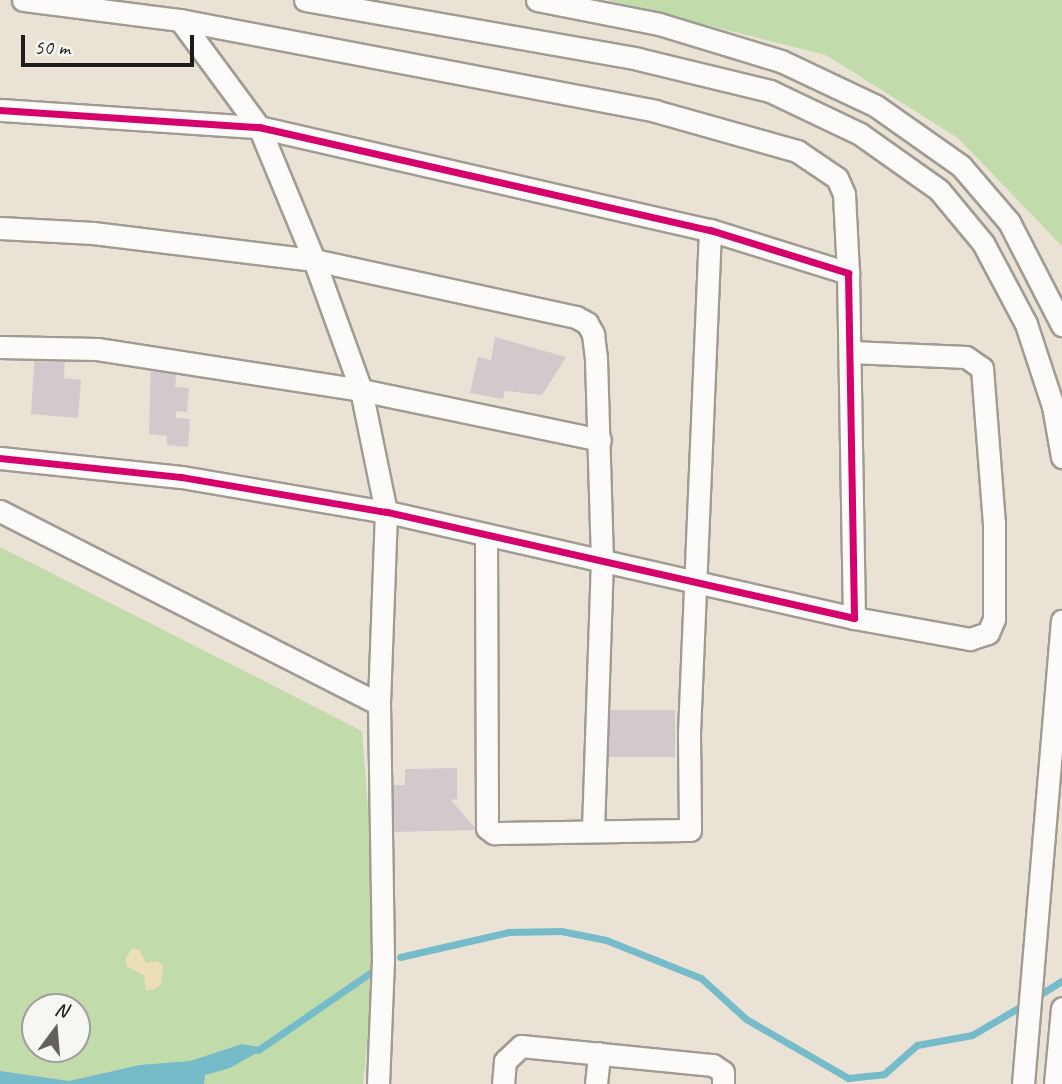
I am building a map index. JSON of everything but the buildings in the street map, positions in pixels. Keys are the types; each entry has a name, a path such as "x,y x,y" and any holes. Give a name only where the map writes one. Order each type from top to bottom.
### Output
{"street":[{"path":"23,0 180,20 655,111 797,151 837,178 844,194 852,352 854,618"},
{"path":"305,0 638,59 770,91 860,134 939,190 984,243 1026,324 1053,405 1062,457"},
{"path":"537,0 659,24 781,61 876,106 961,166 1009,222 1062,325"},
{"path":"180,20 259,127 314,260 361,390 386,512 379,704 383,960 378,1084"},
{"path":"0,110 259,127 710,230 848,273"},
{"path":"0,228 93,233 314,260 576,317 586,323 593,334 596,359 603,559 593,831"},
{"path":"486,538 487,828 494,833 690,830 689,733 710,230"},
{"path":"0,348 97,349 361,390 600,440"},
{"path":"0,457 181,477 386,512 486,538 603,559 854,618 970,639 988,633 994,619 994,523 982,368 966,357 852,352"},
{"path":"0,511 379,704"},
{"path":"1023,1084 1062,621"},
{"path":"1056,1075 1062,1008"},
{"path":"503,1084 505,1061 521,1046 713,1065 723,1072 723,1084"},
{"path":"596,1084 599,1053"}],"green space":[{"path":"607,0 1062,0 1062,246 958,138 826,55"},
{"path":"0,547 362,731 369,823 372,993 363,1084 0,1084"}],"sand":[{"path":"133,948 140,951 146,963 157,961 163,966 161,984 154,990 146,990 144,975 126,966 126,957"}],"water":[{"path":"242,1044 265,1048 230,1068 205,1075 204,1084 0,1084 0,1071 69,1081 140,1065 190,1061"}],"waterway":[{"path":"400,957 509,932 561,931 606,940 701,978 746,1019 848,1078 884,1074 917,1045 972,1035 1025,1004"},
{"path":"258,1050 373,971"},
{"path":"1036,997 1062,981"}],"cycle path":[{"path":"0,110 259,127 710,230 848,273 854,618 386,512 181,477 0,458"}]}
